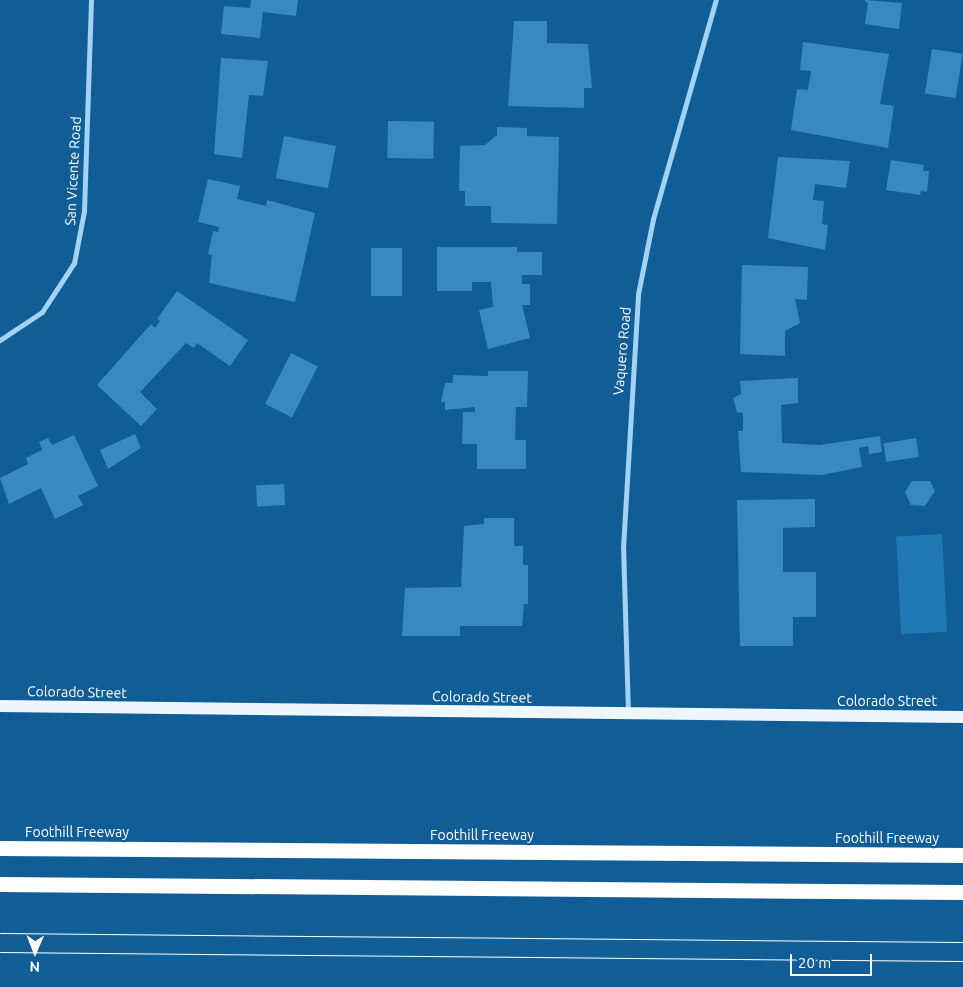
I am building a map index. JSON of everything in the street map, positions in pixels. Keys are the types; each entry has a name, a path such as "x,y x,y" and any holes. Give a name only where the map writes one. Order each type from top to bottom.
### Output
{"highway":[{"name":"Foothill Freeway","path":"0,848 963,854"},
{"path":"0,884 963,892"}],"main road":[{"name":"Colorado Street","path":"0,706 963,717"}],"street":[{"name":"San Vicente Road","path":"0,340 42,312 74,263 84,211 91,0"},
{"name":"Vaquero Road","path":"628,714 623,548 638,294 653,219 716,0"}],"shaded area":[{"path":"942,534 947,632 901,634 896,536"}],"building":[{"path":"251,0 298,0 296,16 263,12 260,38 221,34 224,6 250,8"},
{"path":"864,0 902,3 899,29 865,24 868,3"},
{"path":"514,21 547,21 547,43 588,44 592,88 584,88 584,108 508,106"},
{"path":"803,42 889,54 880,104 894,106 888,148 791,130 797,89 808,90 811,71 800,70"},
{"path":"932,49 963,54 956,98 925,93"},
{"path":"221,58 268,61 263,96 249,95 242,158 214,154"},
{"path":"388,121 434,122 433,159 387,158"},
{"path":"497,127 527,128 527,136 559,137 557,224 491,223 491,206 465,206 465,191 459,191 460,146 485,145 497,135"},
{"path":"284,136 336,146 328,188 276,178"},
{"path":"778,157 850,161 846,188 815,184 813,200 824,201 822,224 828,225 825,250 768,238"},
{"path":"891,160 924,165 923,171 929,171 927,192 921,191 920,195 886,190"},
{"path":"208,179 240,186 237,199 266,206 267,200 315,213 295,302 209,283 212,255 208,254 213,231 218,232 219,227 198,222"},
{"path":"437,247 517,247 517,252 542,252 542,275 522,275 522,284 530,284 530,305 522,305 530,338 488,349 479,310 493,307 491,282 472,282 472,291 437,291"},
{"path":"371,248 402,248 402,296 371,296"},
{"path":"742,265 808,267 807,300 795,299 800,323 785,331 785,356 740,354"},
{"path":"177,291 248,340 230,366 197,343 194,348 186,343 140,392 157,409 141,426 97,385 151,324 155,328 160,321 157,319"},
{"path":"291,353 318,367 292,417 265,404"},
{"path":"488,371 528,371 527,407 516,407 515,440 526,440 526,469 477,469 477,444 462,444 463,412 475,412 475,407 445,410 445,402 441,402 445,383 453,383 453,375 488,376"},
{"path":"798,378 798,403 781,405 782,443 820,445 880,436 882,452 869,454 868,446 859,448 862,467 822,475 741,472 738,431 743,431 743,413 737,412 733,398 741,394 740,381"},
{"path":"135,434 141,448 108,469 100,450"},
{"path":"74,435 98,486 78,496 83,505 55,519 41,488 9,504 0,478 28,464 26,458 42,450 39,442 48,438 52,445"},
{"path":"916,438 919,457 886,462 883,443"},
{"path":"912,481 930,481 935,491 925,506 911,505 905,492"},
{"path":"284,484 285,505 257,506 256,485"},
{"path":"815,499 815,527 783,528 783,572 816,572 816,617 793,617 793,646 740,646 737,500"},
{"path":"484,518 514,518 514,546 523,546 523,565 528,565 528,604 524,604 522,626 460,626 460,636 402,636 405,588 461,587 464,526 484,524"}],"tram line":[{"path":"0,933 963,942"},
{"path":"0,952 963,961"}]}
